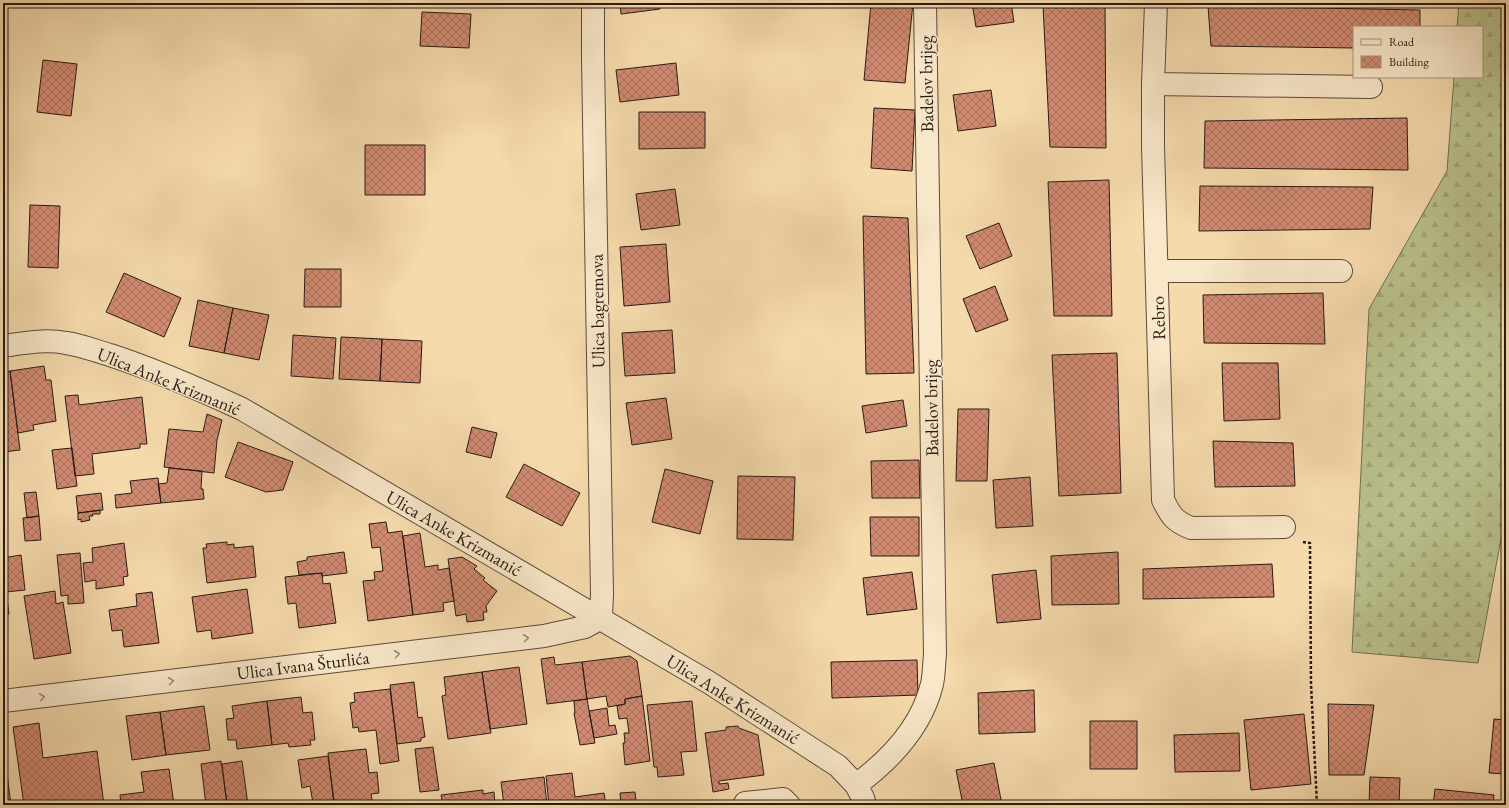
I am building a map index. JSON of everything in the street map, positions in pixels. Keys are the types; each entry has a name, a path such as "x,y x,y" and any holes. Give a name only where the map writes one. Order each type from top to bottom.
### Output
{"street":[{"name":"Ulica bagremova","path":"594,3 592,58 602,594 601,618"},
{"name":"Badelov brijeg","path":"856,785 890,756 906,737 917,720 925,705 932,684 935,654 925,3"},
{"name":"Rebro","path":"1156,3 1153,84 1153,146 1164,500 1170,515 1179,523 1191,528 1284,527"},
{"path":"1153,84 1371,87"},
{"path":"1157,271 1341,271"},
{"name":"Ulica Anke Krizmanić","path":"3,346 48,341 66,343 136,363 242,409 710,683 838,766 856,785 865,805"},
{"name":"Ulica Ivana Šturlića","path":"3,701 544,636 585,627 601,618"},
{"path":"745,805 745,803 783,799 789,805"}],"path":[{"path":"1284,527 1284,540 1310,543 1312,684 1317,805"}],"green space":[{"path":"1459,3 1506,3 1506,512 1478,663 1352,652 1369,309 1447,171 1454,78 1483,78 1483,26 1457,26"}],"building":[{"path":"620,3 659,3 660,9 621,14"},
{"path":"871,3 913,3 905,83 864,80"},
{"path":"972,3 1011,3 1014,22 976,27"},
{"path":"1043,5 1105,5 1106,148 1050,147"},
{"path":"1208,6 1420,10 1420,26 1353,26 1353,48 1211,46"},
{"path":"422,12 471,14 469,48 420,46"},
{"path":"43,60 77,64 71,116 37,112"},
{"path":"676,63 679,95 620,102 616,70"},
{"path":"991,90 996,126 958,131 953,95"},
{"path":"874,108 915,110 912,171 871,168"},
{"path":"639,112 705,112 705,148 639,149"},
{"path":"1407,118 1408,170 1204,168 1205,121"},
{"path":"365,145 425,145 425,195 365,195"},
{"path":"1109,180 1112,316 1054,316 1048,182"},
{"path":"1200,186 1373,187 1370,229 1199,231"},
{"path":"675,189 680,225 641,230 636,194"},
{"path":"30,205 60,206 58,268 28,267"},
{"path":"863,216 908,218 914,373 866,374"},
{"path":"999,223 1012,256 980,269 966,236"},
{"path":"666,244 670,302 624,306 620,247"},
{"path":"305,269 341,269 341,307 304,307"},
{"path":"124,273 181,298 164,337 106,312"},
{"path":"995,286 1008,320 976,332 963,299"},
{"path":"1323,293 1325,344 1204,343 1203,295"},
{"path":"198,300 233,308 224,353 189,346"},
{"path":"233,308 269,315 259,360 224,353"},
{"path":"672,330 675,373 625,376 622,333"},
{"path":"293,335 336,338 333,379 291,376"},
{"path":"341,337 382,339 380,381 339,379"},
{"path":"382,339 422,341 420,383 380,381"},
{"path":"1117,353 1121,493 1059,496 1052,355"},
{"path":"1222,363 1278,363 1280,419 1224,421"},
{"path":"44,366 46,380 51,380 56,421 33,425 34,430 18,433 10,371"},
{"path":"10,371 20,450 3,452 3,372"},
{"path":"78,395 79,405 142,397 147,444 140,444 140,448 92,454 94,474 75,476 65,396"},
{"path":"666,398 672,439 632,445 626,403"},
{"path":"903,400 907,426 866,433 862,406"},
{"path":"958,409 989,409 987,481 956,481"},
{"path":"207,414 222,420 217,440 214,473 164,467 169,429 203,432"},
{"path":"472,427 497,433 491,458 466,452"},
{"path":"1213,441 1293,443 1295,486 1215,487"},
{"path":"238,442 293,462 283,490 266,492 225,477"},
{"path":"72,448 77,486 57,489 52,450"},
{"path":"919,460 920,498 872,498 871,461"},
{"path":"524,464 580,493 562,526 506,497"},
{"path":"169,468 202,471 201,489 203,489 204,499 161,503 158,484 167,483"},
{"path":"665,469 713,481 700,534 652,522"},
{"path":"738,476 795,477 793,540 737,539"},
{"path":"1030,477 1033,526 996,528 993,480"},
{"path":"158,478 161,503 116,508 115,495 132,493 130,481"},
{"path":"36,492 39,516 27,518 24,493"},
{"path":"101,493 103,510 78,513 76,496"},
{"path":"100,510 100,514 92,514 93,516 89,516 90,520 81,522 81,519 78,520 78,513"},
{"path":"39,516 41,540 25,541 23,518"},
{"path":"870,517 919,517 919,556 871,556"},
{"path":"386,522 388,533 402,531 413,615 368,621 363,581 375,580 374,572 383,571 380,547 372,548 369,524"},
{"path":"420,533 425,567 438,565 438,570 449,568 454,601 443,603 444,611 413,615 403,536"},
{"path":"227,542 227,545 234,544 234,548 253,546 256,577 207,583 203,548 207,548 206,544"},
{"path":"124,543 128,576 123,577 124,585 96,589 96,580 85,582 83,563 93,562 92,548"},
{"path":"344,552 347,573 322,576 322,573 299,575 297,562 307,560 307,557"},
{"path":"1118,552 1119,604 1052,605 1051,556"},
{"path":"80,553 84,603 68,604 68,595 61,596 57,555"},
{"path":"21,555 25,590 6,592 9,614 3,615 3,558"},
{"path":"462,557 477,566 474,569 485,578 483,580 497,591 486,606 487,612 483,612 484,620 467,622 466,614 456,616 448,559"},
{"path":"1272,564 1274,597 1143,599 1143,569"},
{"path":"1036,570 1041,619 997,623 992,575"},
{"path":"912,572 917,609 867,615 863,578"},
{"path":"322,573 323,584 330,583 336,623 299,628 296,603 288,604 285,577"},
{"path":"247,589 253,633 212,639 211,630 197,632 192,597"},
{"path":"55,591 56,604 63,602 71,653 34,659 24,596"},
{"path":"152,592 159,643 124,647 122,630 112,631 109,610 137,606 136,594"},
{"path":"630,656 637,661 642,696 625,699 625,704 608,707 606,696 587,699 582,662"},
{"path":"554,657 555,665 582,662 587,699 547,704 541,659"},
{"path":"917,660 918,695 832,698 831,662"},
{"path":"519,667 527,724 490,729 482,672"},
{"path":"482,672 491,733 448,739 442,696 446,695 444,677"},
{"path":"414,682 418,718 422,717 425,737 421,738 421,741 397,744 390,685"},
{"path":"390,689 399,761 380,764 376,730 359,732 358,727 353,728 350,703 355,702 354,693"},
{"path":"1034,690 1035,732 979,734 978,693"},
{"path":"642,696 650,761 625,765 623,743 625,743 624,733 629,733 627,718 619,719 617,706 625,704 625,699"},
{"path":"301,697 303,713 312,712 315,740 310,740 311,745 289,747 288,743 272,745 267,701"},
{"path":"587,699 595,743 580,745 574,713 574,701"},
{"path":"267,701 272,745 237,749 236,740 228,740 226,719 234,718 232,706"},
{"path":"692,701 697,751 681,752 684,775 658,777 657,767 654,767 647,705"},
{"path":"1328,704 1374,705 1364,775 1329,775"},
{"path":"204,706 210,750 166,755 160,712"},
{"path":"607,708 609,726 615,725 617,734 594,738 589,711"},
{"path":"160,712 166,755 132,760 126,716"},
{"path":"1304,714 1311,784 1251,790 1244,720"},
{"path":"1494,719 1506,720 1506,774 1489,773"},
{"path":"1090,721 1137,721 1137,769 1090,769"},
{"path":"39,723 43,758 97,751 104,805 24,805 13,727"},
{"path":"738,726 739,728 758,735 764,775 719,781 719,784 728,783 729,789 713,792 705,733 726,730 726,727"},
{"path":"1239,733 1240,771 1175,772 1174,735"},
{"path":"3,743 11,805 3,805"},
{"path":"433,747 439,790 420,792 415,749"},
{"path":"366,749 369,773 377,772 379,793 371,794 373,805 334,805 328,753"},
{"path":"328,756 334,800 313,803 310,786 302,788 298,760"},
{"path":"221,761 227,803 206,805 201,764"},
{"path":"242,761 248,805 227,805 222,764"},
{"path":"994,763 1002,805 963,805 956,770"},
{"path":"169,769 174,805 121,805 120,795 144,792 141,772"},
{"path":"572,773 575,797 604,793 606,805 549,805 546,776"},
{"path":"544,777 547,805 504,805 501,782"},
{"path":"1370,777 1400,778 1399,805 1369,805"},
{"path":"1435,789 1494,795 1493,805 1433,805"},
{"path":"483,790 483,794 494,792 495,805 443,805 441,795"},
{"path":"635,792 636,801 621,803 620,793"}]}
